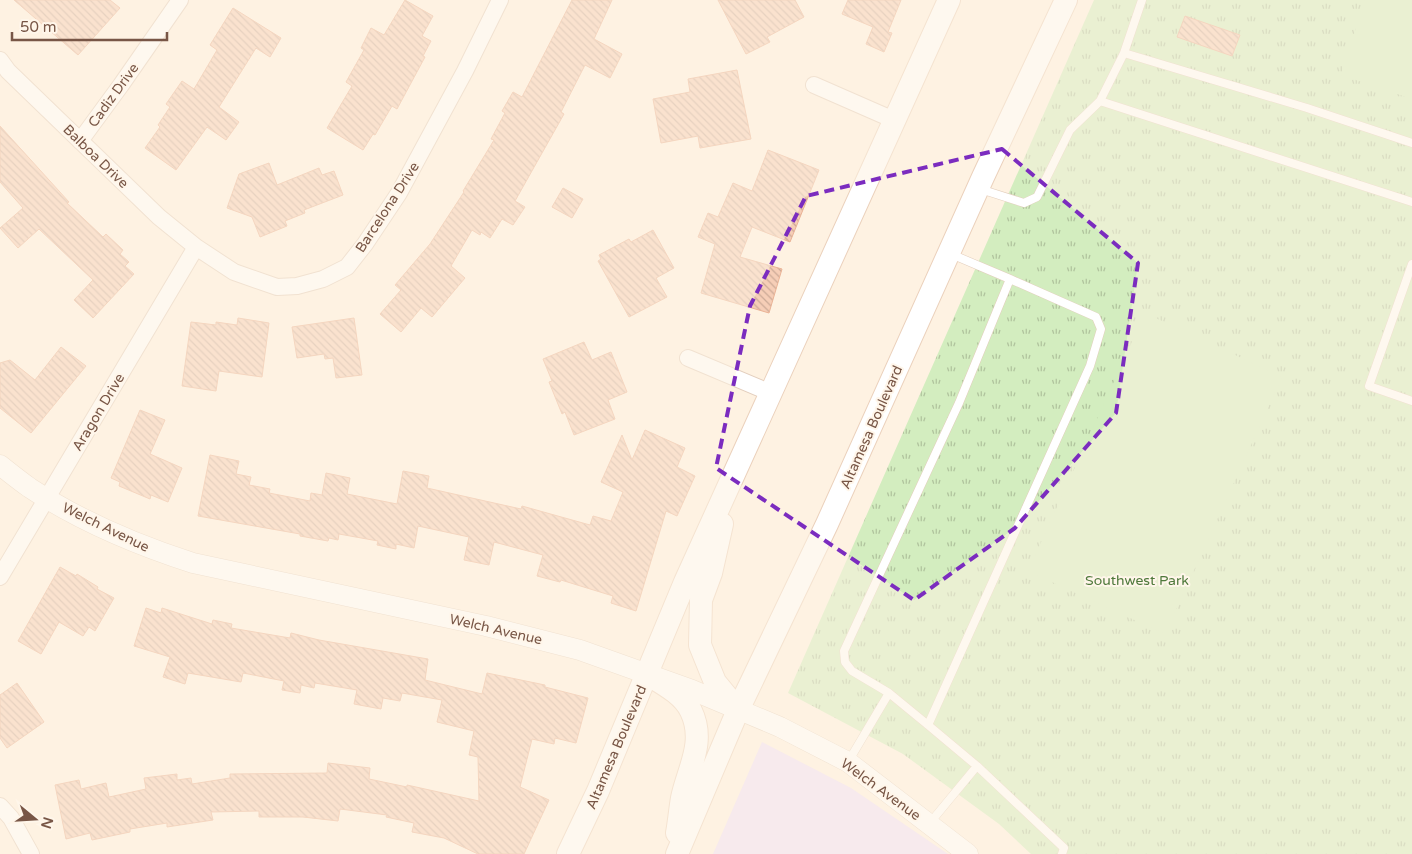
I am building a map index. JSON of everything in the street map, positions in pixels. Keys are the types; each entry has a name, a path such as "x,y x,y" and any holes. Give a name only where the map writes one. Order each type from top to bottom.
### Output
{"main road":[{"name":"Altamesa Boulevard","path":"568,854 598,791 685,582 949,0"},
{"name":"Altamesa Boulevard","path":"676,854 738,710 827,524 978,188 1066,0"},
{"path":"734,477 711,573 701,600 700,644 715,682 738,710"},
{"path":"647,674 675,691 691,711 697,734 694,759 682,797 676,854"}],"street":[{"name":"Cadiz Drive","path":"80,141 180,0"},
{"name":"Barcelona Drive","path":"196,247 234,272 277,286 297,286 324,279 347,267 365,244 399,192 465,71 500,0"},
{"name":"Balboa Drive","path":"0,60 8,71 159,217 196,247"},
{"path":"814,85 894,120"},
{"name":"Aragon Drive","path":"0,577 196,247"},
{"path":"688,358 771,393"},
{"name":"Welch Avenue","path":"0,465 30,488 80,517 153,550 193,563 486,626 580,650 738,710 780,727 848,762 968,854"},
{"path":"0,806 11,818 31,854"}],"lane":[{"path":"978,188 1024,203 1037,197 1070,130 1100,100 1124,53 1141,2"},
{"path":"1124,53 1307,108 1412,143"},
{"path":"1100,100 1412,202"},
{"path":"928,725 1090,366 1101,329 1096,317 949,253"},
{"path":"1412,264 1369,386 1412,401"},
{"path":"1010,279 959,403 844,651 845,662 852,671 889,693 977,766 1064,848 1062,854"},
{"path":"848,762 889,693"},
{"path":"929,824 977,766"}],"highlighted area":[{"path":"1002,149 1138,263 1116,413 1015,528 914,600 716,468 750,306 806,196"}],"shaded area":[{"path":"762,742 851,788 948,854 713,854"}],"green space":[{"name":"Southwest Park","path":"1094,0 1412,0 1412,854 1031,854 999,824 903,754 788,693"},
{"path":"1365,0 1412,0 1412,99 1341,75"},
{"path":"1145,313 1282,377 1165,634 1028,571"}],"building":[{"path":"14,0 110,0 120,8 78,55"},
{"path":"405,0 433,16 422,36 431,41 423,56 425,57 397,109 392,106 375,135 373,134 363,150 327,128 352,86 346,82 364,50 361,48 371,28 384,35"},
{"path":"572,0 612,0 594,39 622,54 610,78 585,65 561,112 564,114 515,201 525,207 513,225 502,219 490,238 481,232 480,235 472,230 451,266 465,278 432,317 421,308 401,332 380,314 401,290 395,285 430,244 464,192 494,140 491,139 505,113 502,111 513,92 522,97"},
{"path":"718,0 795,0 804,17 767,37 770,42 746,54"},
{"path":"848,0 901,0 888,32 892,33 884,52 866,44 873,27 842,14"},
{"path":"233,8 281,38 270,57 256,48 219,107 239,122 226,140 207,127 176,170 145,148 160,127 158,125 170,107 166,104 182,81 194,89 217,50 210,45"},
{"path":"1185,16 1240,35 1232,56 1177,37"},
{"path":"737,70 751,139 700,148 698,136 661,143 653,99 690,92 688,79"},
{"path":"0,126 69,202 67,203 103,237 106,234 123,250 120,254 129,262 125,266 134,274 93,318 74,300 93,280 39,229 18,248 0,228 23,208 0,182"},
{"path":"768,150 819,170 790,242 752,227 740,257 782,269 769,313 701,293 715,244 698,237 708,213 718,217 733,183 752,191"},
{"path":"269,163 277,185 319,168 322,175 334,171 343,195 304,210 305,213 285,221 287,226 260,237 252,217 227,208 239,174"},
{"path":"563,188 583,199 572,218 552,207"},
{"path":"653,230 674,268 656,278 667,297 629,317 598,261 601,259 599,255 629,239 631,242"},
{"path":"238,318 269,323 262,377 219,371 216,391 182,386 191,322 216,325 216,322 237,325"},
{"path":"354,318 362,375 336,378 333,358 325,359 324,354 297,358 292,327"},
{"path":"584,342 592,360 611,352 627,392 608,400 615,419 574,435 565,412 562,414 549,382 552,381 543,359"},
{"path":"61,347 86,366 31,433 0,408 0,363 10,360 35,380"},
{"path":"140,410 165,420 150,454 182,468 168,502 151,495 150,499 119,486 120,482 111,478"},
{"path":"645,430 685,448 677,467 695,476 677,516 666,511 636,611 611,603 613,596 561,580 560,582 537,576 543,555 494,542 489,565 464,560 469,537 418,526 414,548 396,544 396,549 377,545 378,541 339,534 338,540 329,538 328,541 300,536 300,534 198,516 210,455 239,461 236,474 251,477 249,485 270,489 269,493 310,501 311,493 322,495 326,473 350,478 347,494 397,504 403,471 429,476 427,488 521,509 522,506 590,525 593,516 611,521 623,492 601,482 622,435 632,460"},
{"path":"60,567 76,576 77,574 98,587 97,589 114,598 95,631 89,627 83,636 59,622 41,654 18,641"},
{"path":"146,608 161,613 162,608 212,624 213,620 232,624 231,628 290,638 291,633 319,640 428,659 425,680 482,694 487,673 545,685 545,687 588,698 576,743 555,738 554,744 532,739 520,787 549,800 524,854 478,854 444,838 412,832 414,823 386,817 387,815 340,809 338,821 303,817 259,817 259,811 211,812 213,820 167,827 167,823 130,829 130,832 92,840 90,833 66,839 55,785 79,780 81,789 106,783 109,797 146,789 144,778 177,774 177,780 191,778 192,784 230,778 230,774 327,773 328,763 370,768 369,779 407,787 407,785 479,801 478,757 469,755 474,731 437,722 442,700 402,693 400,701 383,698 381,709 354,704 357,690 315,683 314,688 301,685 300,693 282,690 284,681 243,673 241,682 188,673 185,684 163,677 170,657 134,646"},
{"path":"17,683 44,722 7,748 0,738 0,695"}]}
